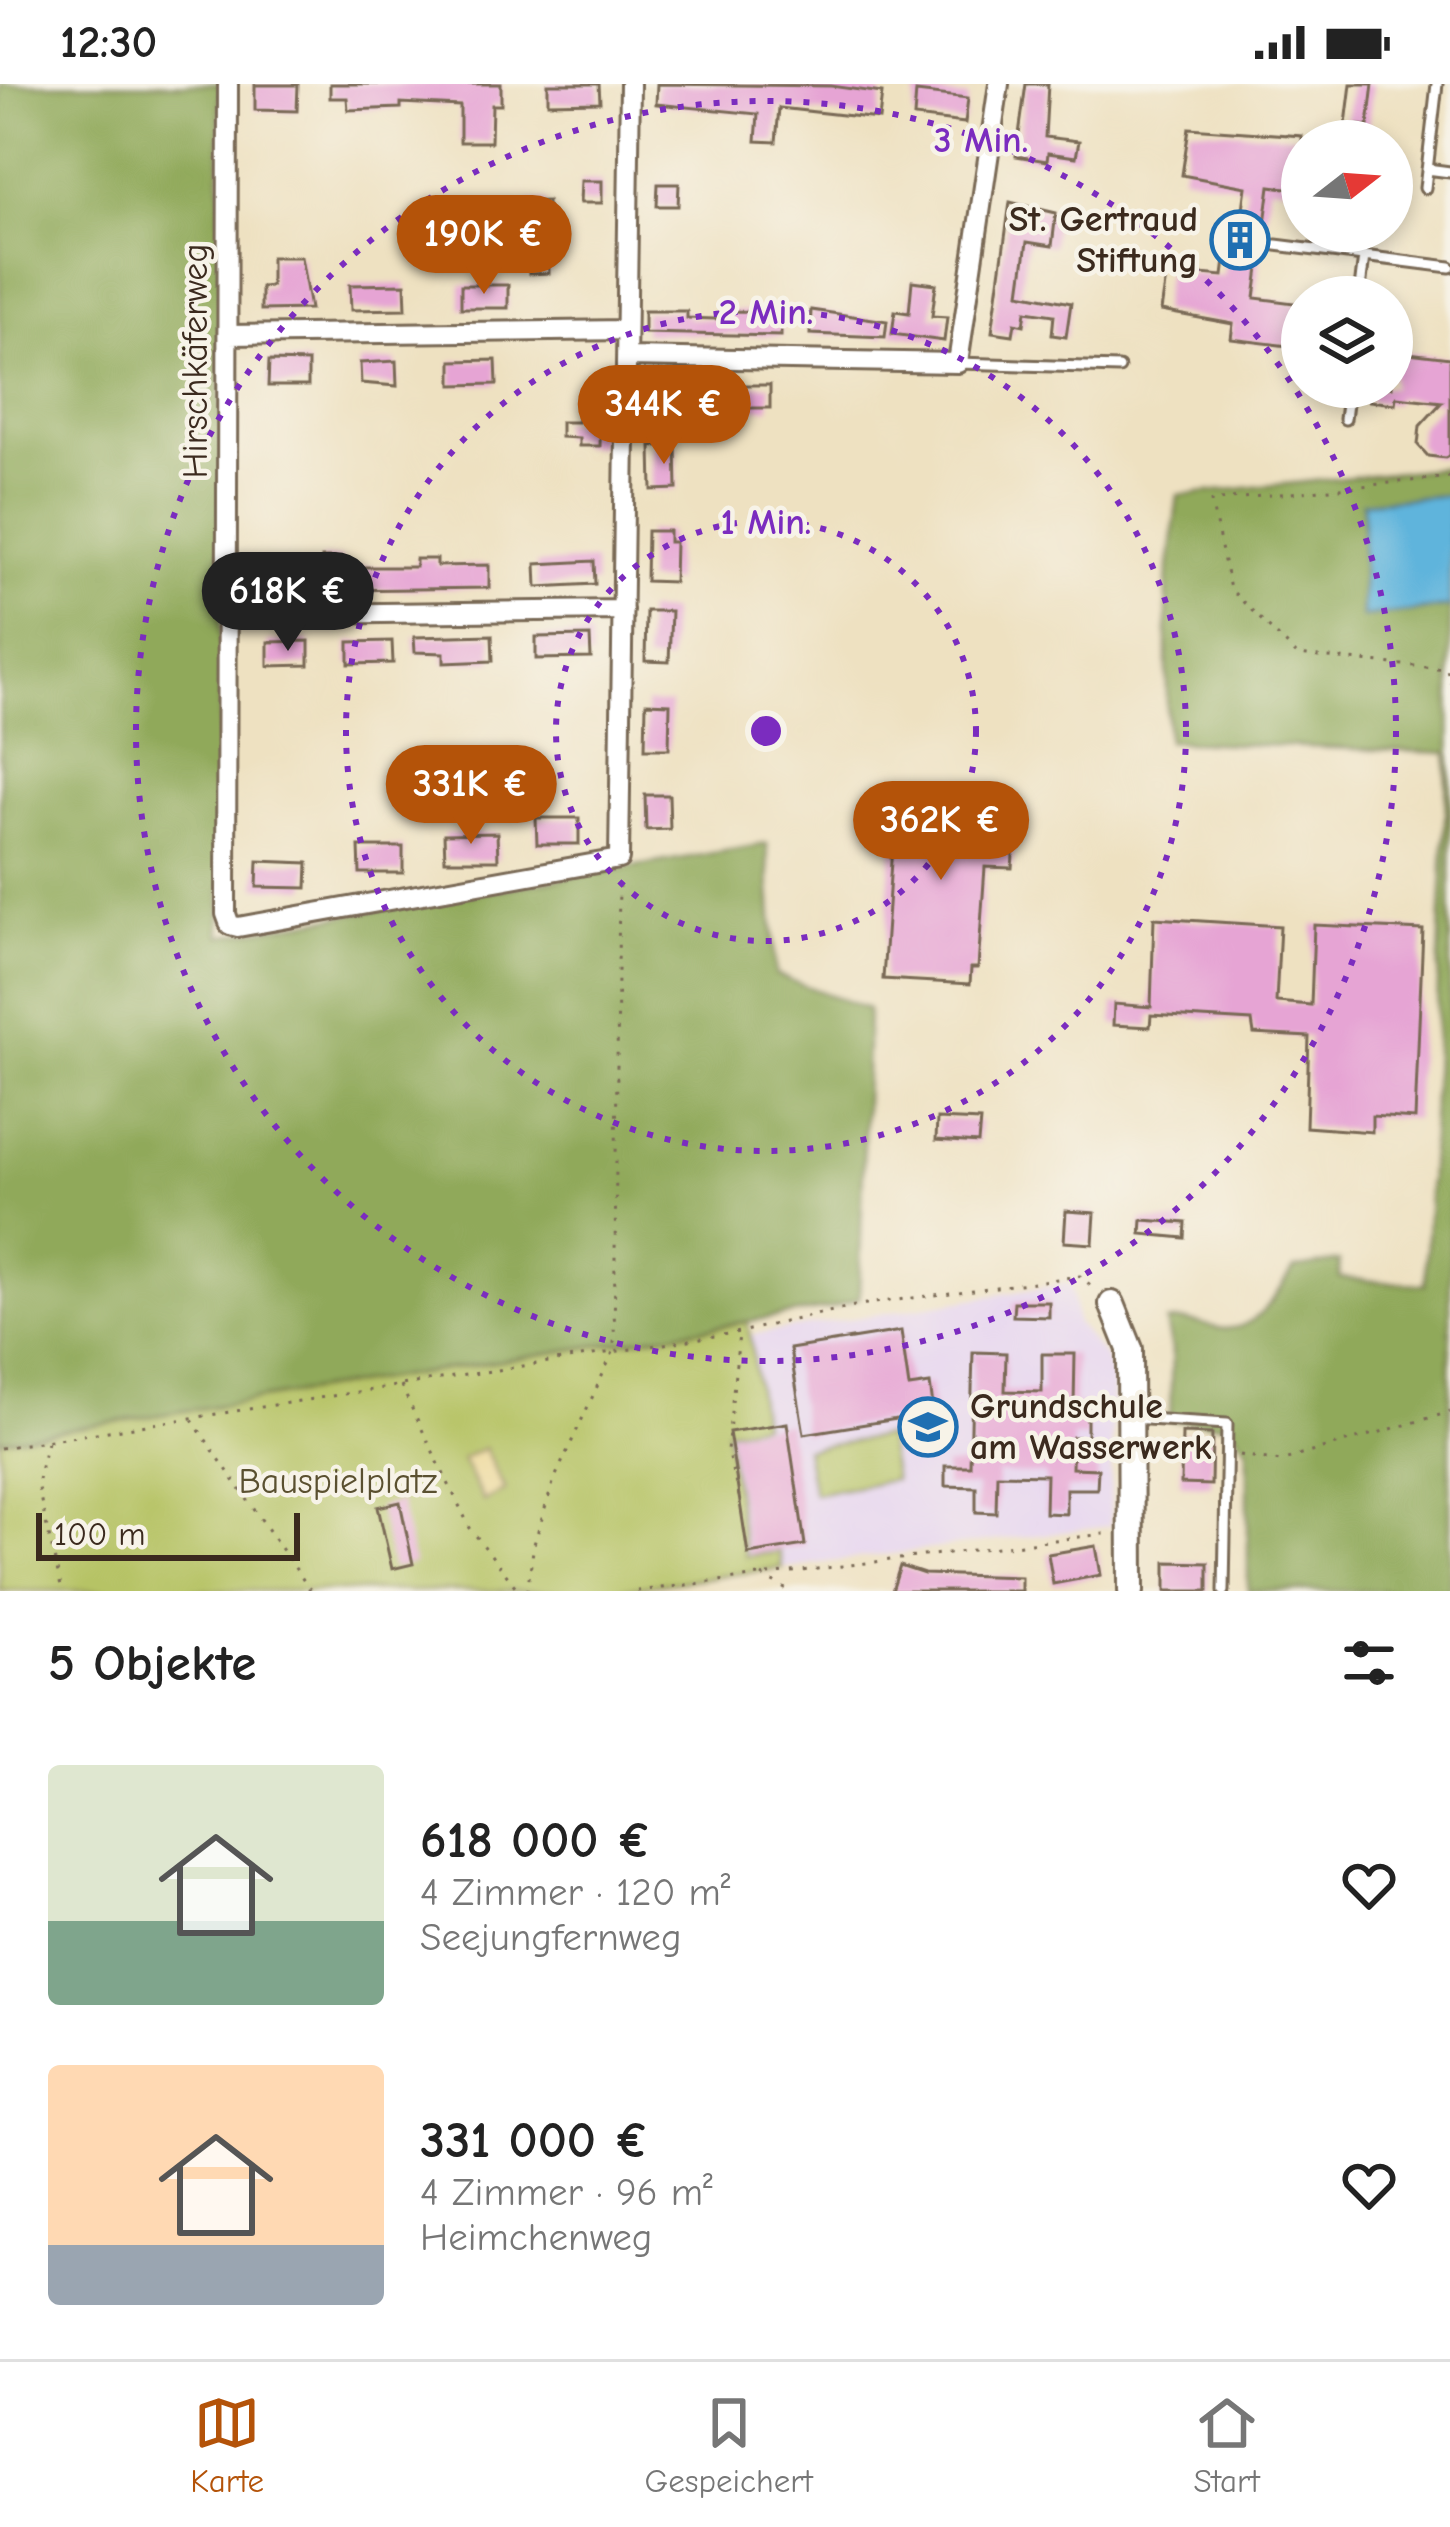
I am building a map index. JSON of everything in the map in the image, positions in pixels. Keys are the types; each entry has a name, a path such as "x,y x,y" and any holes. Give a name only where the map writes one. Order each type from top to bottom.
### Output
{"street":[{"name":"Hirschkäferweg","path":"228,84 230,925 619,859"},
{"path":"619,859 630,84"},
{"path":"627,356 958,363 999,84"},
{"path":"228,335 626,330"},
{"path":"227,615 623,610"},
{"path":"1112,1304 1130,1349 1131,1591"}],"lane":[{"path":"1425,188 1437,84"},
{"path":"1427,169 1450,172"},
{"path":"1276,245 1450,266"},
{"path":"1362,276 1364,256"},
{"path":"958,363 1118,368"},
{"path":"1345,419 1346,408"},
{"path":"1131,1418 1226,1424 1224,1591"}],"path":[{"path":"1450,476 1211,501 1230,589 1298,655 1447,669 1450,682"},
{"path":"527,1591 534,1544 554,1480 614,1350 619,859"},
{"path":"0,1448 740,1332 859,1306 1080,1276 1112,1304"},
{"path":"739,1496 727,1451 740,1332"},
{"path":"400,1384 470,1528 520,1591"},
{"path":"1226,1452 1280,1461 1450,1412"},
{"path":"192,1420 310,1591"},
{"path":"47,1440 37,1484 62,1591"},
{"path":"638,1591 1131,1532"},
{"path":"761,1575 789,1591"}],"shaded area":[{"name":"Grundschule am Wasserwerk","path":"1071,1283 1077,1324 1106,1358 1113,1384 1110,1526 782,1568 779,1552 745,1557 726,1429 762,1424 750,1335"}],"green space":[{"path":"0,84 220,84 221,936 767,844 776,975 868,1009 859,1298 832,1308 0,1440"},
{"path":"1450,467 1450,495 1363,503 1362,616 1450,607 1450,1591 1248,1591 1248,1448 1229,1424 1170,1421 1172,1350 1166,1322 1240,1327 1261,1313 1294,1269 1339,1261 1340,1278 1425,1285 1448,753 1167,741 1167,583 1178,495"},
{"name":"Bauspielplatz","path":"748,1322 762,1424 726,1430 745,1556 779,1552 782,1568 605,1591 0,1591 0,1440"},
{"path":"886,1436 894,1480 813,1493 805,1449"}],"sand":[{"path":"484,1448 505,1490 483,1501 462,1459"}],"water":[{"path":"1450,495 1450,607 1362,617 1363,502"}],"building":[{"path":"330,84 501,84 501,105 492,105 491,142 460,142 460,106 401,103 401,108 348,110 347,98 330,98"},
{"path":"548,84 599,84 600,102 548,103"},
{"path":"657,84 831,86 882,93 879,119 779,108 776,142 756,141 758,114 656,104"},
{"path":"1026,84 1048,84 1045,137 1079,141 1076,157 1048,153 1047,161 1016,156"},
{"path":"1351,84 1373,84 1369,120 1346,120"},
{"path":"255,85 298,85 297,111 255,110"},
{"path":"916,92 968,98 965,123 914,117"},
{"name":"St. Gertraud Stiftung","path":"1189,128 1281,135 1281,187 1270,186 1255,298 1281,301 1281,345 1231,339 1233,324 1161,311 1167,271 1223,276 1227,245 1217,244 1218,224 1230,225 1231,214 1242,216 1246,187 1182,175"},
{"path":"581,181 602,181 602,203 580,203"},
{"path":"658,184 679,184 678,206 657,206"},
{"path":"547,201 549,273 529,274 527,202"},
{"path":"1010,202 1056,213 1052,246 1027,242 1020,293 1071,303 1066,337 1052,335 1054,315 1026,311 1024,325 1015,323 1013,335 992,332"},
{"path":"271,257 301,257 310,309 261,310 261,287 271,286"},
{"path":"912,281 936,284 932,316 947,317 944,341 892,334 895,311 909,313"},
{"path":"405,284 406,309 351,310 350,285"},
{"path":"461,285 508,285 508,308 461,308"},
{"path":"811,310 887,321 885,337 810,334"},
{"path":"644,311 687,311 687,318 715,319 728,311 781,312 781,336 644,333"},
{"path":"1413,354 1450,358 1450,455 1445,458 1428,456 1418,445 1420,426 1442,402 1413,399"},
{"path":"496,360 497,384 452,385 452,361"},
{"path":"269,361 308,362 308,386 268,386"},
{"path":"396,361 397,386 361,383 360,363"},
{"path":"688,385 770,385 770,408 688,408"},
{"path":"578,406 601,406 600,446 579,446 579,438 561,437 561,422 578,422"},
{"path":"676,445 677,489 652,490 651,446"},
{"path":"647,531 669,531 669,542 675,542 674,582 646,581"},
{"path":"322,558 341,558 341,567 416,567 416,559 437,559 437,566 489,565 489,588 266,591 265,568 322,565"},
{"path":"594,561 595,584 537,587 536,564"},
{"path":"646,611 671,611 669,662 645,661"},
{"path":"492,635 493,661 444,663 444,653 415,652 414,637"},
{"path":"590,636 591,658 536,659 536,637"},
{"path":"309,641 309,665 268,666 268,642"},
{"path":"392,641 393,663 349,664 349,642"},
{"path":"646,703 670,704 669,749 645,749"},
{"path":"896,788 992,796 990,815 1016,817 1012,868 985,867 978,968 971,968 970,984 883,979"},
{"path":"645,795 669,795 670,829 646,830"},
{"path":"536,818 579,818 579,844 537,844"},
{"path":"497,833 498,860 445,860 444,834"},
{"path":"359,847 403,847 403,873 360,873"},
{"path":"258,861 308,863 307,888 257,887"},
{"path":"1154,918 1280,926 1276,1002 1311,1005 1314,925 1423,930 1415,1119 1372,1116 1372,1132 1306,1127 1309,1037 1254,1034 1252,1021 1151,1015 1150,1027 1113,1025 1114,1004 1151,1007"},
{"path":"937,1119 980,1121 978,1143 936,1140"},
{"path":"1066,1211 1095,1213 1093,1244 1064,1242"},
{"path":"1142,1220 1186,1223 1185,1238 1141,1234"},
{"path":"1014,1302 1049,1302 1049,1317 1013,1316"},
{"path":"901,1331 909,1387 930,1384 934,1413 804,1434 790,1349"},
{"path":"973,1352 1006,1353 1005,1391 1042,1392 1042,1354 1075,1354 1074,1405 1087,1405 1087,1437 1073,1437 1072,1468 1098,1469 1097,1489 1066,1489 1066,1514 1045,1513 1046,1475 997,1474 996,1513 976,1512 976,1487 945,1486 945,1466 970,1466"},
{"path":"787,1423 805,1545 748,1554 729,1432"},
{"path":"1182,1433 1212,1434 1211,1485 1181,1484"},
{"path":"400,1502 413,1564 392,1569 378,1507"},
{"path":"1096,1546 1101,1575 1053,1584 1048,1554"},
{"path":"1166,1562 1208,1563 1208,1591 1166,1591"},
{"path":"900,1566 924,1574 1021,1577 1021,1591 892,1591"}],"place":[{"name":"St. Gertraud Stiftung","path":"1240,240"},
{"name":"Grundschule am Wasserwerk","path":"928,1427"}]}
